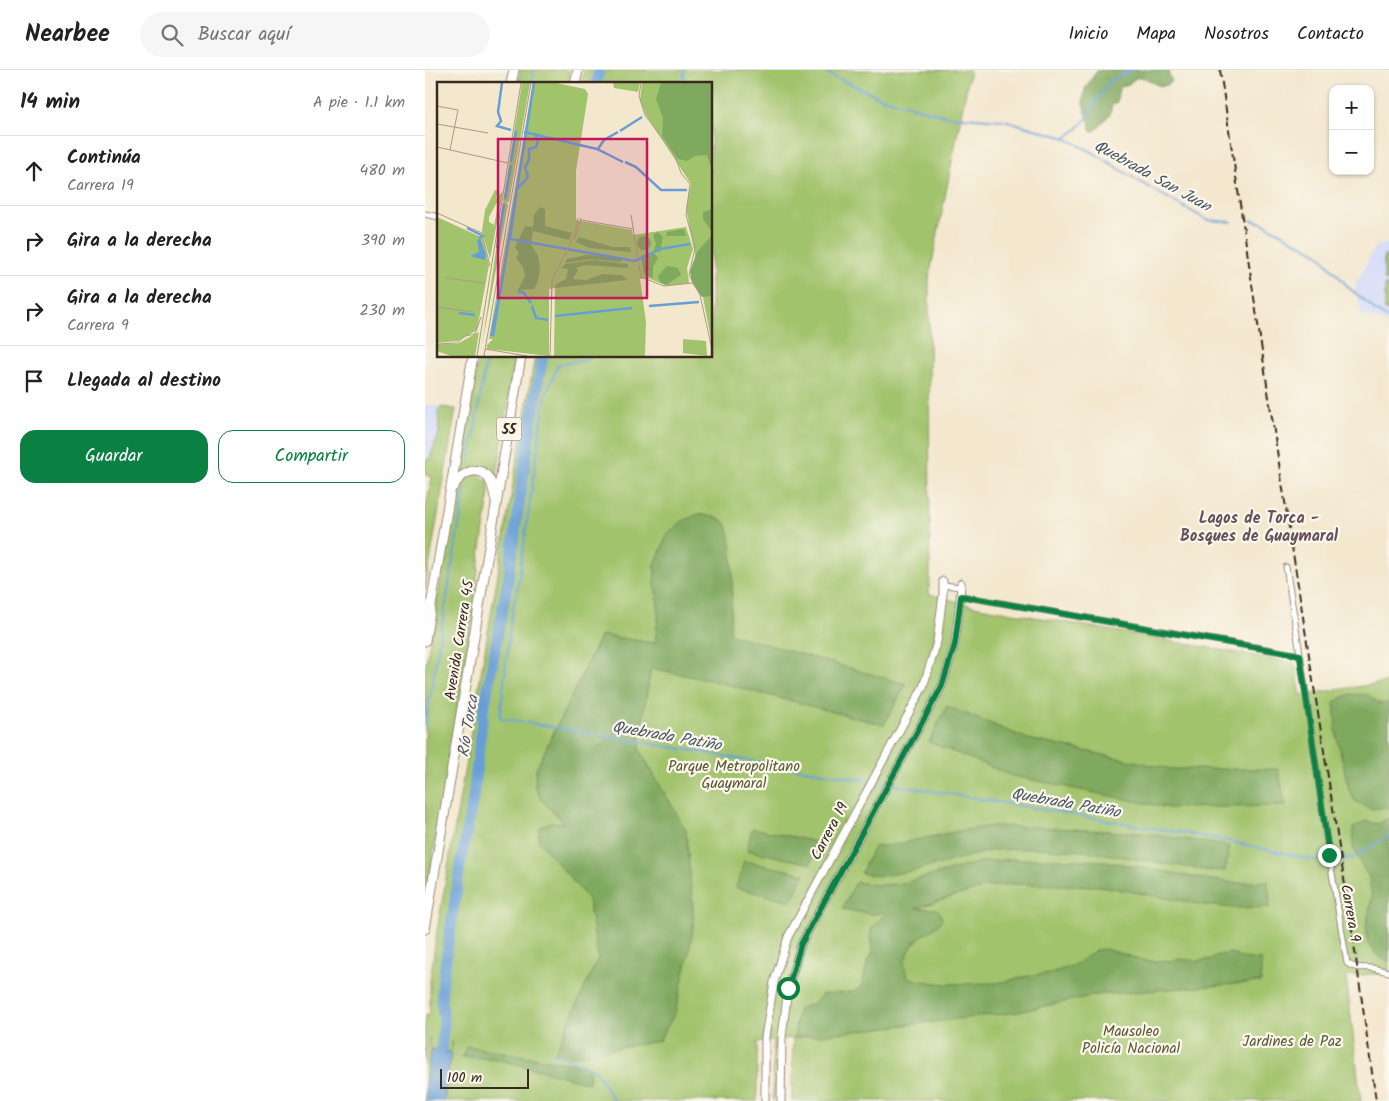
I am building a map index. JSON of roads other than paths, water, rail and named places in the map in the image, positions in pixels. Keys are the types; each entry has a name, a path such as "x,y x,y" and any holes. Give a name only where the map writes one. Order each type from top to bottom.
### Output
{"highway":[{"path":"425,641 473,358"},
{"name":"Avenida Carrera 45","path":"425,929 521,358"},
{"path":"450,494 459,478 465,472 473,471 488,476 496,501"}],"main road":[{"name":"Carrera 19","path":"765,1101 765,1037 774,982 788,937 923,687 937,642 943,583"},
{"name":"Carrera 19","path":"781,1101 782,1037 788,988 801,944 942,686 955,644 961,585"}],"street":[{"name":"Carrera 9","path":"1286,567 1347,963 1357,968 1372,968 1389,972"},
{"path":"943,583 961,585"},
{"path":"961,596 1300,655"}],"water":[{"path":"431,1050 451,1053 444,1101 425,1101 425,1087"}],"waterway":[{"path":"532,82 534,70"},
{"name":"Río Torca","path":"596,82 599,70"},
{"name":"Quebrada Patiño","path":"684,70 684,82"},
{"name":"Quebrada San Juan","path":"820,70 879,97 946,116 1004,120 1065,138 1094,153 1150,188 1207,220 1232,222"},
{"name":"Quebrada San Juan","path":"1065,138 1087,118 1110,81 1132,70"},
{"name":"Quebrada San Juan","path":"1251,220 1262,223 1319,254 1349,288 1375,311 1389,319"},
{"path":"470,458 487,358"},
{"name":"Río Torca","path":"439,1067 444,1022 441,998 443,979 459,872 473,798 483,714 508,580 543,358"},
{"name":"Quebrada Patiño","path":"588,358 558,365 545,397 519,578 511,620 500,718 871,781"},
{"path":"425,725 465,490"},
{"name":"Quebrada Patiño","path":"875,781 885,783"},
{"name":"Quebrada Patiño","path":"890,784 1214,838 1314,860 1353,858 1389,835"},
{"path":"554,1054 595,1069 614,1101"}],"railway":[{"path":"1220,70 1352,930 1376,1101"}],"district":[{"name":"Lagos de Torca - Bosques de Guaymaral","path":"1259,526"}],"park label":[{"name":"Parque Metropolitano Guaymaral","path":"734,774"},
{"name":"Mausoleo Policía Nacional","path":"1131,1040"},
{"name":"Jardines de Paz","path":"1292,1041"}]}
